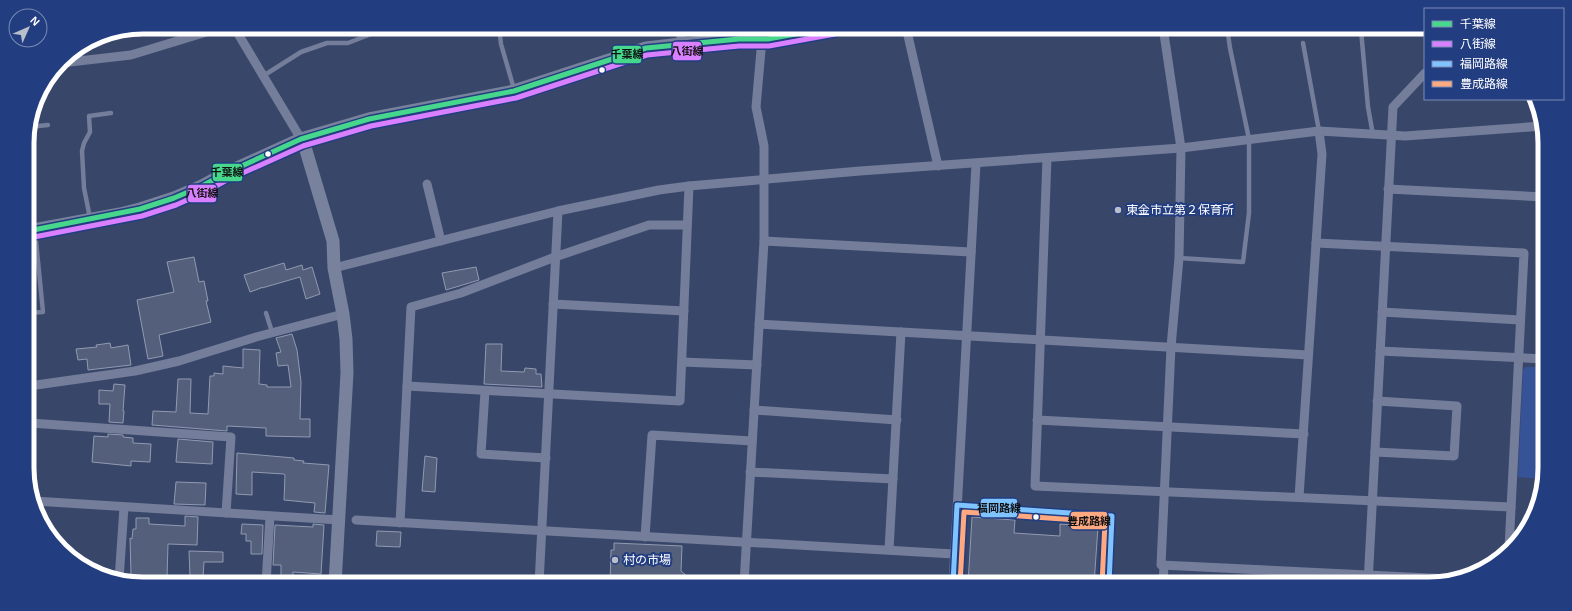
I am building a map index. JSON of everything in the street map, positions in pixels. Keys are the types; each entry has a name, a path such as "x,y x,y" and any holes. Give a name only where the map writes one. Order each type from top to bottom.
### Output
{"main road":[{"path":"34,229 120,214 174,198 301,139 369,119 514,91 646,48 681,44 762,39 799,34"},
{"path":"301,139 305,147 333,241 334,268 343,314 347,373 335,577"}],"street":[{"path":"70,62 130,55 200,34"},
{"path":"238,34 301,139"},
{"path":"681,34 681,44"},
{"path":"908,34 938,166"},
{"path":"1165,34 1181,148 1179,258 1172,347 1161,565 1339,577"},
{"path":"744,577 764,241 764,146 756,107 762,39"},
{"path":"1368,577 1393,107 1424,74"},
{"path":"334,268 558,211 659,190 689,186 764,179 1181,148 1319,131 1405,136 1537,126"},
{"path":"1299,497 1322,154 1319,131"},
{"path":"1047,158 1035,486 1511,507"},
{"path":"953,577 976,164"},
{"path":"427,184 442,241"},
{"path":"407,386 680,401 689,186"},
{"path":"1388,189 1538,198"},
{"path":"539,577 558,211"},
{"path":"400,523 411,307 461,293 555,258 650,226 687,226"},
{"path":"764,241 971,252"},
{"path":"1316,243 1524,253 1509,542"},
{"path":"553,304 684,311"},
{"path":"1382,312 1520,320"},
{"path":"34,386 135,371 179,361 272,332 343,314"},
{"path":"759,324 1308,355"},
{"path":"889,550 901,332"},
{"path":"1380,351 1538,358"},
{"path":"682,362 757,365"},
{"path":"485,391 481,454 546,458"},
{"path":"1375,452 1454,456 1457,406 1377,401"},
{"path":"754,410 896,420"},
{"path":"1037,420 1304,434"},
{"path":"34,423 231,437 226,513"},
{"path":"645,537 652,435 752,440"},
{"path":"750,472 893,479"},
{"path":"40,502 339,520"},
{"path":"120,574 124,507"},
{"path":"266,577 270,516"},
{"path":"356,520 954,554"},
{"path":"1163,577 1164,565"}],"lane":[{"path":"263,76 301,52 327,43 348,43 371,34"},
{"path":"500,34 501,44 514,91"},
{"path":"1179,258 1243,262 1249,213 1249,139 1228,34"},
{"path":"1361,34 1368,107 1373,135"},
{"path":"1303,44 1319,131"},
{"path":"90,220 84,188 82,151 84,143 90,132 89,116 111,113"},
{"path":"35,126 48,125"},
{"path":"34,250 43,312 34,313"},
{"path":"266,313 272,332"},
{"path":"957,505 1112,516 1109,577"}],"shaded area":[{"path":"1526,367 1538,367 1538,479 1518,477 1523,370"}],"building":[{"path":"194,257 199,282 204,281 208,301 206,301 211,322 159,335 163,356 148,359 137,300 174,292 167,262"},
{"path":"284,263 286,270 302,265 303,270 312,267 320,294 306,299 300,277 262,288 261,287 250,292 244,275"},
{"path":"476,267 479,280 446,290 442,273"},
{"path":"292,334 297,350 301,382 300,419 310,419 310,437 266,436 266,428 227,426 227,431 152,425 153,411 176,412 178,379 191,379 190,413 208,414 210,376 214,376 214,373 223,374 223,366 243,368 243,349 260,350 259,384 267,385 267,387 291,387 288,365 278,366 276,353 281,352 276,338"},
{"path":"110,343 111,348 128,345 131,365 88,370 87,359 78,360 76,349 97,347 96,345"},
{"path":"486,344 502,344 501,371 524,372 525,368 536,369 536,374 541,374 542,387 484,384"},
{"path":"114,384 125,385 123,423 109,422 110,404 99,404 99,390 113,391"},
{"path":"108,434 123,435 123,437 133,438 133,443 151,444 150,462 131,461 131,466 92,462 94,436 108,437"},
{"path":"178,439 213,442 212,464 176,462"},
{"path":"237,453 294,458 294,460 304,461 303,463 329,465 325,513 314,512 315,503 284,500 284,474 252,472 252,495 236,494"},
{"path":"425,456 437,458 435,492 422,491"},
{"path":"176,482 206,483 205,505 174,504"},
{"path":"185,516 198,517 197,545 168,544 167,577 131,575 130,538 132,539 133,529 136,529 136,518 149,518 149,524 185,526"},
{"path":"972,517 1015,520 1014,533 1060,536 1060,524 1098,527 1094,577 968,577"},
{"path":"242,524 263,525 262,554 251,554 251,541 246,541 246,534 241,534"},
{"path":"313,524 324,525 321,574 293,572 293,577 281,577 281,565 273,565 275,525 313,527"},
{"path":"377,531 401,532 400,547 376,546"},
{"path":"614,543 682,546 681,571 688,577 610,577 611,550 614,550"},
{"path":"189,551 223,552 223,562 204,562 203,577 190,576"}],"transit line":[{"name":"千葉線","path":"34,230 140,209 174,198 301,139 369,119 514,91 646,48 739,39 768,39 796,34"},
{"name":"八街線","path":"34,237 142,216 176,205 303,146 371,126 516,98 647,55 739,46 769,46 835,34"},
{"name":"福岡路線","path":"953,577 957,505 1112,516 1109,577"},
{"name":"豊成路線","path":"960,577 964,512 1105,522 1102,577"}],"place":[{"name":"東金市立第２保育所","path":"1118,210"},
{"name":"村の市場","path":"615,560"}]}
